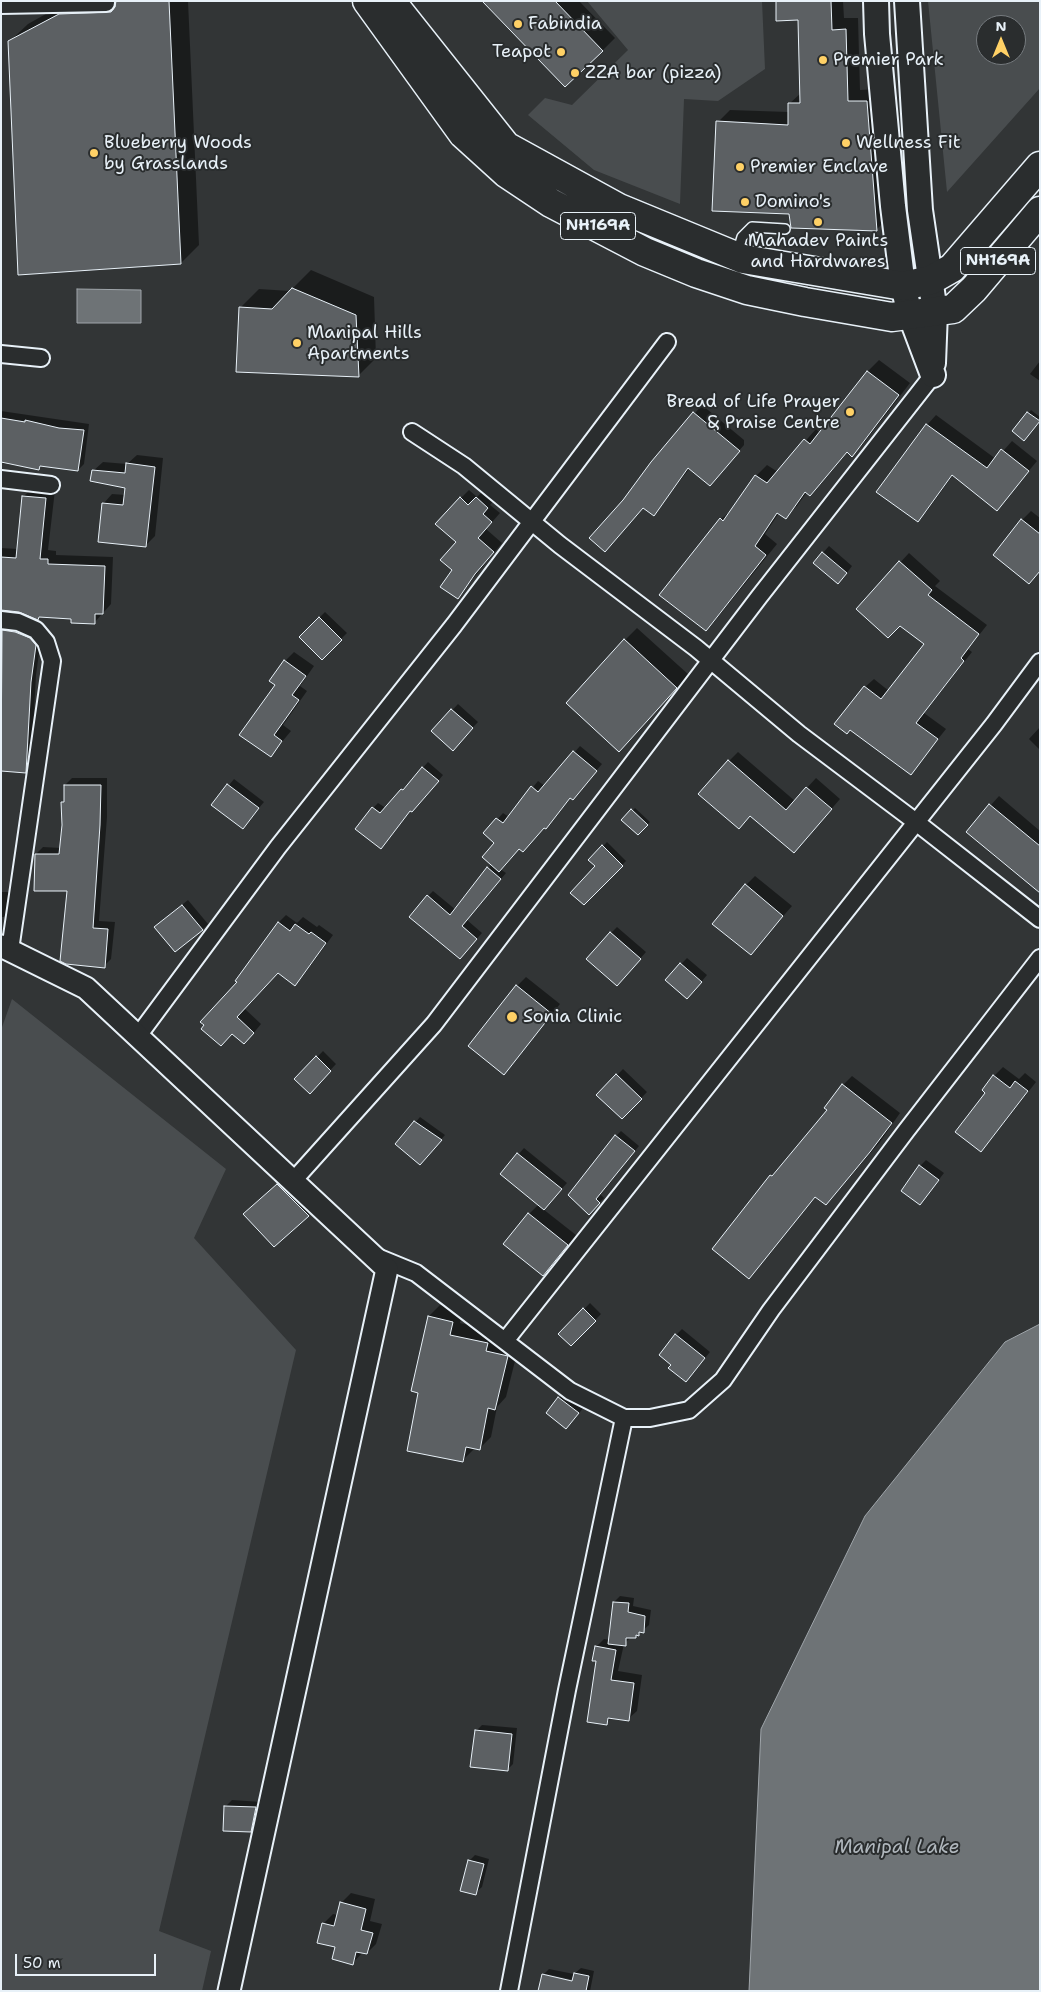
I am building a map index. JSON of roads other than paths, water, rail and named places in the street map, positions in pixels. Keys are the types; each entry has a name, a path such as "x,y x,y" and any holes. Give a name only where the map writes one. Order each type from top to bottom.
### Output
{"highway":[{"name":"NH169A","path":"367,1 463,134 506,173 550,203 645,252 696,273 747,290 892,317 953,309 974,289 1040,211"},
{"name":"NH169A","path":"391,1 506,146 619,208 743,259 903,286 931,280 952,268 1040,166"}],"main road":[{"path":"876,1 876,34 903,286 922,313"},
{"path":"907,1 920,210 931,280 922,313 932,375"}],"street":[{"path":"1,5 106,3"},
{"path":"138,1036 278,847 454,625 668,342"},
{"path":"1,354 41,358"},
{"path":"293,1181 434,1024 711,660 932,375"},
{"path":"412,432 464,466 532,522 711,660 799,734 1040,919"},
{"path":"1,479 51,485"},
{"path":"1,620 18,622 36,630 46,642 52,661 5,948 86,988 387,1269 229,1991"},
{"path":"505,1341 988,732 1040,662"},
{"path":"372,1255 416,1273 570,1391 624,1418 650,1418 689,1410 722,1380 771,1310 900,1138 1040,958"},
{"path":"509,1991 567,1690 624,1418"}],"lane":[{"path":"736,256 742,237 752,227 785,229"}],"water":[{"path":"77,289 141,290 141,323 77,323"},
{"name":"Manipal Lake","path":"1040,1324 1040,1991 749,1991 761,1729 865,1516 1005,1342"}],"place":[{"name":"Fabindia","path":"518,24"},
{"name":"Teapot","path":"561,52"},
{"name":"Premier Park","path":"823,60"},
{"name":"ZZA bar (pizza)","path":"575,73"},
{"name":"Wellness Fit","path":"846,143"},
{"name":"Blueberry Woods by Grasslands","path":"94,153"},
{"name":"Premier Enclave","path":"740,167"},
{"name":"Domino's","path":"745,202"},
{"name":"Mahadev Paints and Hardwares","path":"818,222"},
{"name":"Manipal Hills Apartments","path":"297,343"},
{"name":"Bread of Life Prayer & Praise Centre","path":"850,412"},
{"name":"Sonia Clinic","path":"512,1017"}]}
